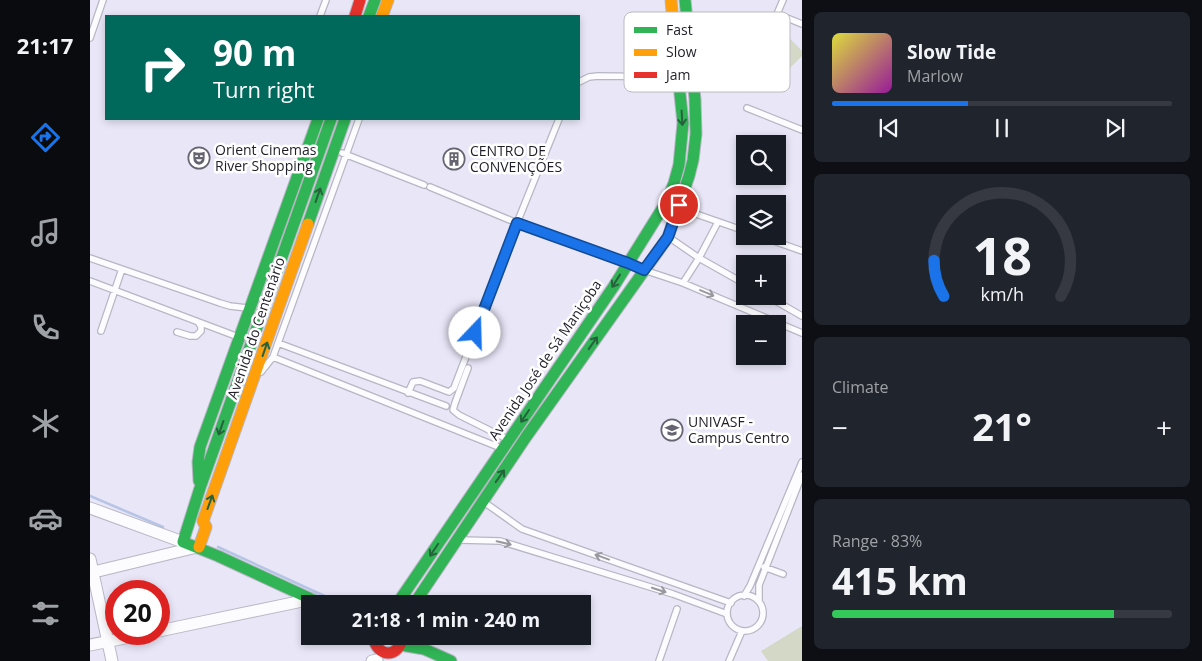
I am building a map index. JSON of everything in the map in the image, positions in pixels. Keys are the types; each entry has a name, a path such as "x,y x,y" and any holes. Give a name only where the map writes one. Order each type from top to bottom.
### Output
{"main road":[{"path":"355,15 360,0"},
{"path":"369,15 374,0"},
{"path":"382,15 388,0"},
{"name":"Avenida José de Sá Maniçoba","path":"403,595 614,286 667,201 679,165 683,124 680,92"},
{"name":"Avenida José de Sá Maniçoba","path":"420,595 482,501 668,237 690,176 696,134 694,92"},
{"path":"200,488 198,462 200,447 318,120"},
{"path":"304,595 199,547 183,542 200,488 331,120"},
{"name":"Avenida do Centenário","path":"199,547 253,381 345,120"},
{"path":"282,217 298,211"},
{"path":"650,228 668,237"},
{"path":"628,263 644,270"},
{"path":"190,517 205,524 208,544 211,550 218,556"},
{"path":"374,645 376,658"},
{"path":"376,658 381,651 388,653 396,651 400,645"},
{"path":"413,645 451,661"}],"street":[{"path":"90,508 183,542"},
{"path":"91,573 199,547"},
{"path":"90,559 91,573 105,633"},
{"path":"170,629 301,604"},
{"path":"90,645 105,642"},
{"path":"108,645 112,661"}],"lane":[{"path":"90,38 103,0"},
{"path":"320,15 326,0"},
{"path":"778,12 783,0"},
{"path":"790,19 802,24"},
{"path":"580,81 588,77 624,76"},
{"path":"746,108 802,130"},
{"path":"253,381 274,357 359,120"},
{"path":"408,393 413,382 416,381 449,392 454,388 559,120"},
{"path":"334,150 517,223 628,263"},
{"path":"696,214 736,228"},
{"path":"683,283 718,222"},
{"path":"668,237 699,258 736,279"},
{"path":"785,245 802,251"},
{"path":"90,258 220,304 250,308"},
{"path":"102,331 122,269"},
{"path":"644,270 683,283 802,332"},
{"path":"90,281 196,320 233,335 238,340"},
{"path":"783,305 802,316"},
{"path":"178,332 190,336 198,334 201,326 196,320"},
{"path":"278,343 446,406"},
{"path":"274,357 506,444"},
{"path":"468,368 454,410 506,444"},
{"path":"744,596 749,590 802,462"},
{"path":"759,601 752,596 735,599 728,608 728,620 736,629 742,631 753,629 762,621 763,609 759,601 759,585 802,475"},
{"path":"482,501 522,529 731,603"},
{"path":"455,540 500,541 673,594 727,614"},
{"path":"759,565 783,574"},
{"path":"659,661 677,609"},
{"path":"729,661 742,631"}],"green space":[{"path":"790,39 802,51 802,56 790,68"},
{"path":"802,626 802,661 768,661 761,651"}],"waterway":[{"path":"90,496 163,527"},
{"path":"218,547 322,595"}],"traffic: fast":[{"path":"369,15 375,0"},
{"path":"685,0 686,12"},
{"path":"403,595 614,286 667,201 679,165 683,123 680,92"},
{"path":"420,595 526,437 668,237 693,160 696,134 694,92"},
{"path":"199,481 198,462 200,447 318,120"},
{"path":"302,595 183,542 200,488 331,120"},
{"path":"308,224 345,120"},
{"path":"401,645 424,649 451,661"}],"traffic: slow":[{"path":"382,15 388,0"},
{"path":"671,0 672,12"},
{"path":"199,547 206,527 203,521 308,224"}],"traffic: jam":[{"path":"355,15 360,0"},
{"path":"376,645 383,652 388,653 397,649 399,645"}],"place":[{"name":"Orient Cinemas River Shopping","path":"199,158"},
{"name":"CENTRO DE CONVENÇÕES","path":"454,159"},
{"name":"UNIVASF - Campus Centro","path":"672,430"}],"route":[{"path":"475,333 517,223 644,270 668,237 679,205"}]}
